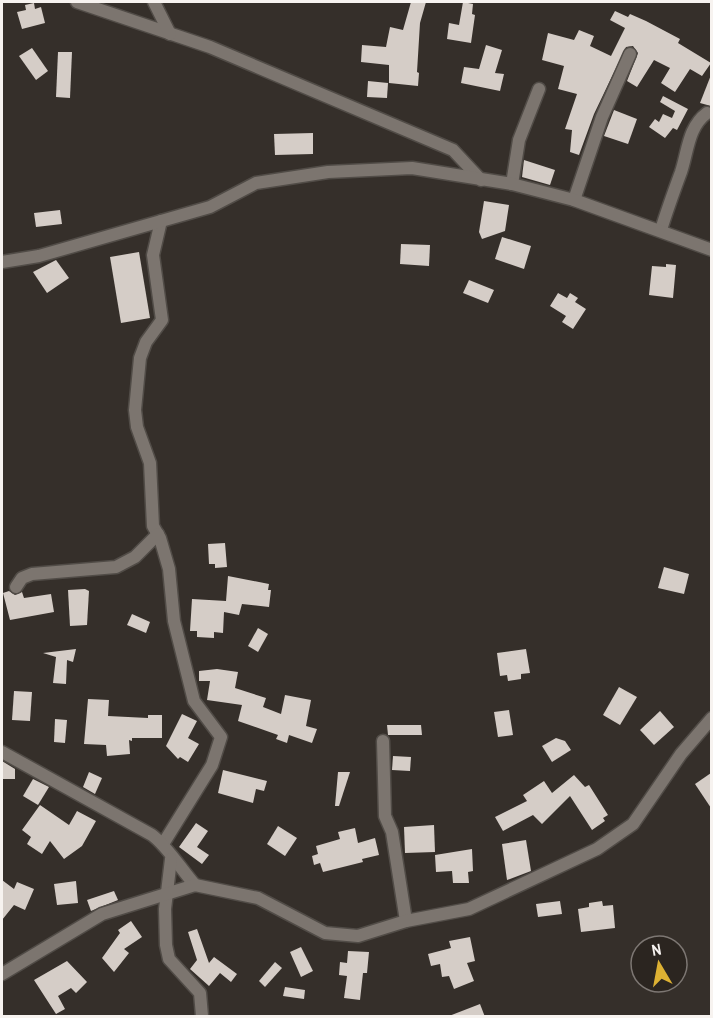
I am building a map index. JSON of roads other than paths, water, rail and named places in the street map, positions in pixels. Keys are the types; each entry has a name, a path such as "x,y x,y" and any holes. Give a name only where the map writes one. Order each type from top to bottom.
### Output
{"street":[{"path":"77,2 210,47 453,150 481,180"},
{"path":"154,2 170,34"},
{"path":"574,200 596,132 608,102 616,91 622,69 630,54"},
{"path":"512,184 519,140 539,89"},
{"path":"661,230 682,169 688,142 698,120 707,113"},
{"path":"2,262 39,256 210,207 256,183 328,172 412,168 512,184 574,200 711,250"},
{"path":"161,221 153,255 162,320 143,350 135,410 136,428 150,463 153,526 158,534 169,569 174,621 194,701 221,737 216,756 200,786 163,844"},
{"path":"16,586 22,578 32,574 117,567 135,557 158,534"},
{"path":"2,974 102,914 195,885 258,898 325,933 358,936 406,921 469,909 597,849 633,824 681,754 711,718"},
{"path":"383,741 385,816 392,832 406,921"},
{"path":"2,752 163,844 171,859 195,885"},
{"path":"171,859 169,892 165,909 165,945 169,959 200,993 202,1017"}]}
